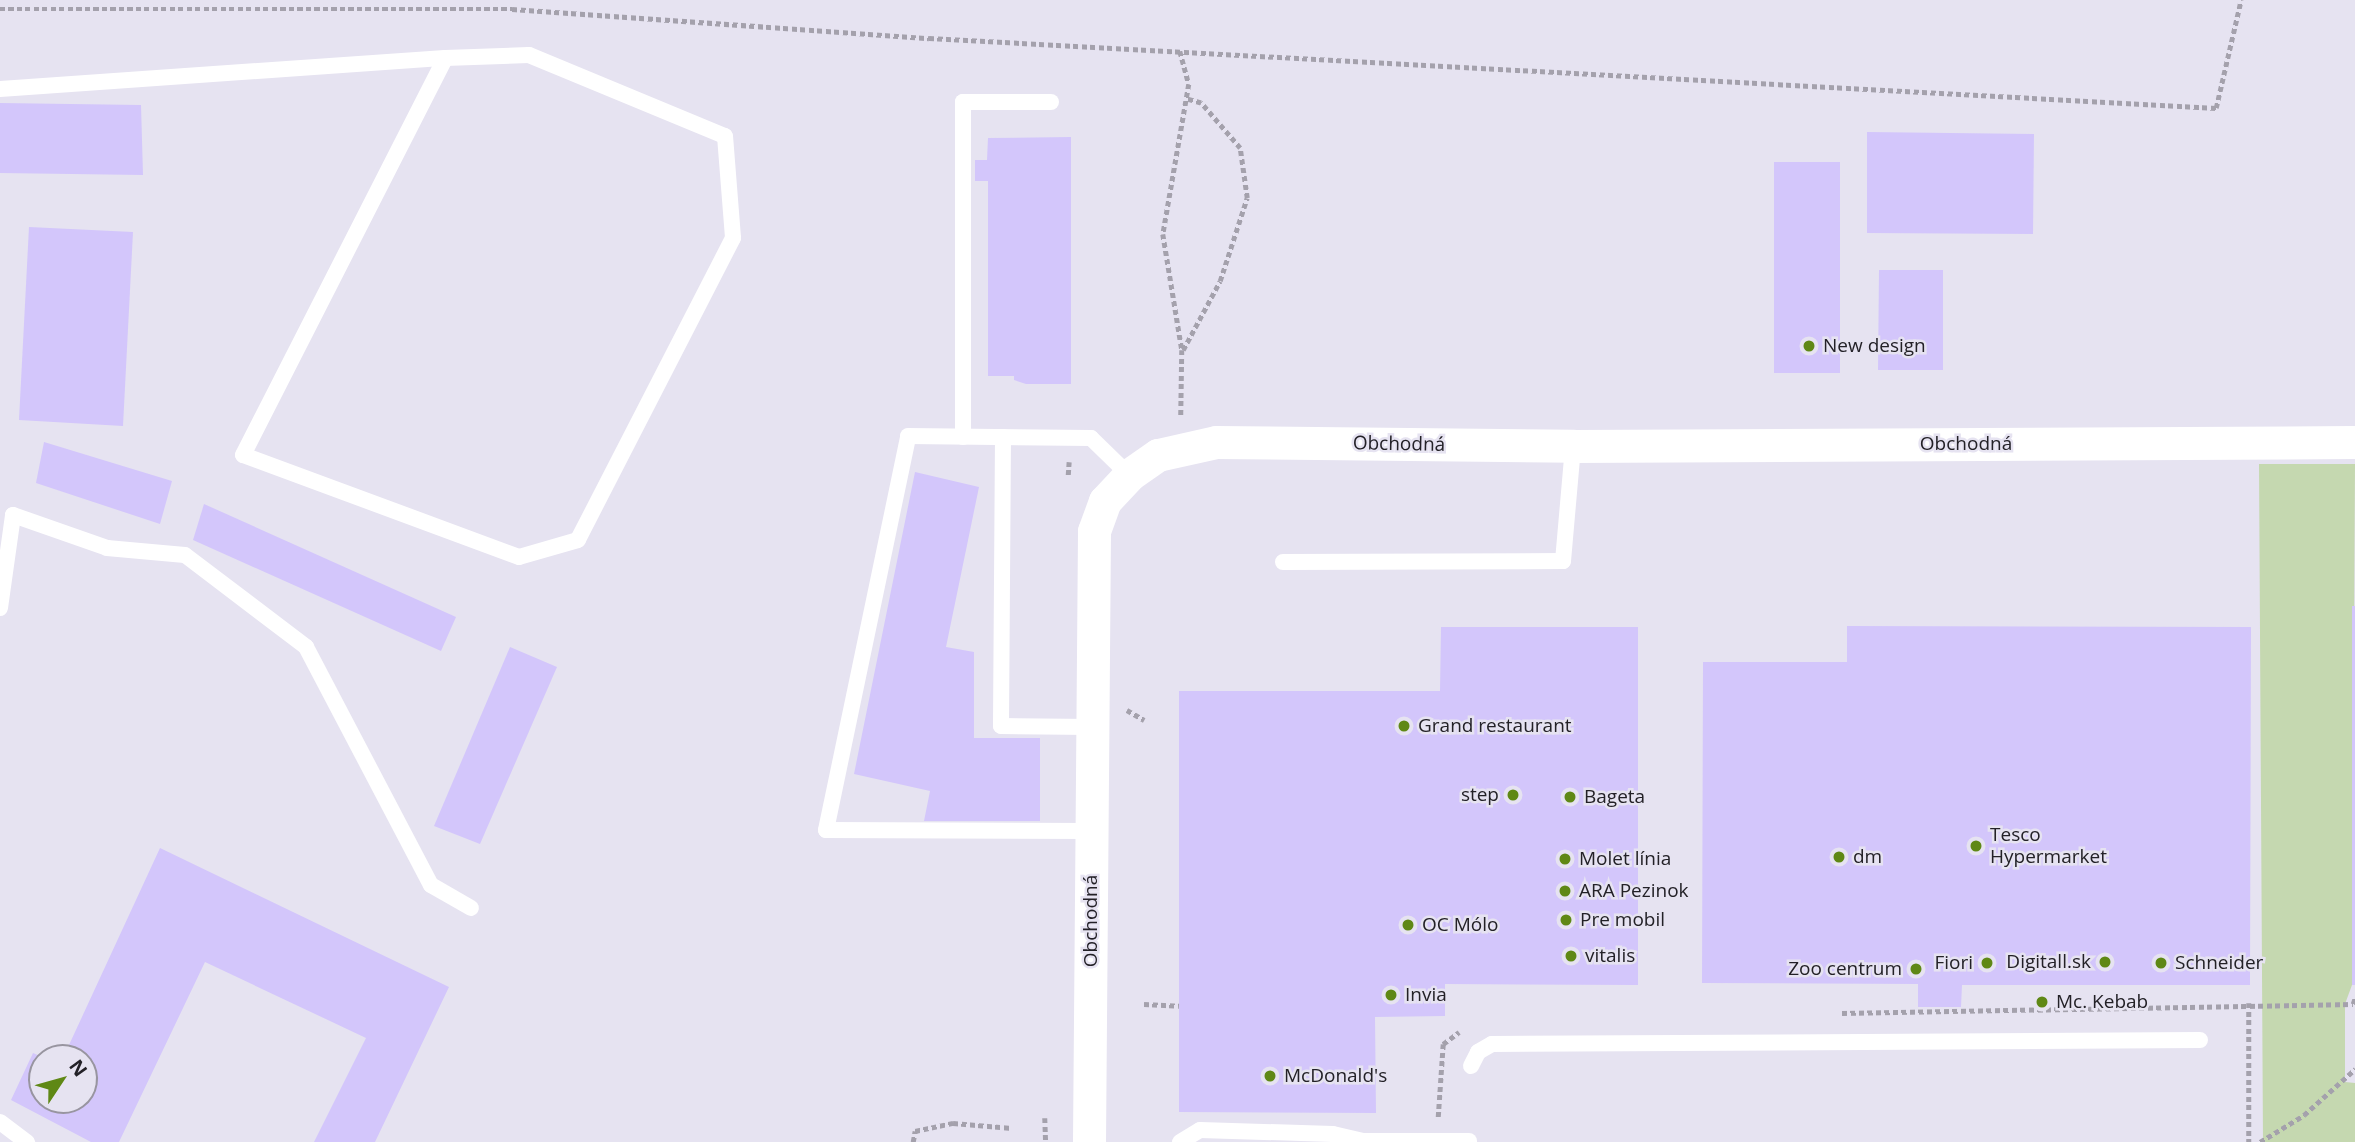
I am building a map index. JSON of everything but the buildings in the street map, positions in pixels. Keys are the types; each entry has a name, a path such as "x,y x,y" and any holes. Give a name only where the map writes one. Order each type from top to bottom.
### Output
{"street":[{"name":"Obchodná","path":"1089,1142 1094,531 1105,501 1129,475 1158,455 1216,442 1573,446 2355,442"}],"lane":[{"path":"0,89 445,58 529,55 724,136 733,237 578,540 519,556 243,455 445,58"},
{"path":"963,437 963,102 1051,102"},
{"path":"1092,831 826,830 908,436 1091,438 1129,475"},
{"path":"1003,437 1002,726 1093,727"},
{"path":"1283,562 1563,561 1573,446"},
{"path":"0,608 13,515 107,548 185,555 306,647 431,885 471,908"},
{"path":"1471,1066 1478,1052 1492,1044 2200,1040"},
{"path":"0,1122 27,1142"},
{"path":"1180,1142 1200,1130 1333,1134 1363,1141 1469,1141"}],"path":[{"path":"0,9 512,9 1180,51 2216,108 2241,0"},
{"path":"1180,51 1189,84 1163,234 1182,350 1181,450"},
{"path":"1182,350 1220,281 1247,198 1240,148 1201,103 1187,99"},
{"path":"2249,1003 2249,1142"},
{"path":"1144,1004 1178,1006"},
{"path":"2260,1142 2304,1115 2355,1069"},
{"path":"1045,1118 1046,1142"},
{"path":"913,1142 915,1130 953,1123 1012,1128"}],"green space":[{"path":"2259,464 2355,464 2352,985 2345,1004 2345,1082 2355,1083 2355,1142 2263,1142"}],"place":[{"name":"New design","path":"1809,346"},
{"name":"Grand restaurant","path":"1404,726"},
{"name":"step","path":"1513,795"},
{"name":"Bageta","path":"1570,797"},
{"name":"Tesco Hypermarket","path":"1976,846"},
{"name":"dm","path":"1839,857"},
{"name":"Molet línia","path":"1565,859"},
{"name":"ARA Pezinok","path":"1565,891"},
{"name":"Pre mobil","path":"1566,920"},
{"name":"OC Mólo","path":"1408,925"},
{"name":"vitalis","path":"1571,956"},
{"name":"Digitall.sk","path":"2105,962"},
{"name":"Fiori","path":"1987,963"},
{"name":"Schneider","path":"2161,963"},
{"name":"Zoo centrum","path":"1916,969"},
{"name":"Invia","path":"1391,995"},
{"name":"Mc. Kebab","path":"2042,1002"},
{"name":"McDonald's","path":"1270,1076"}]}
